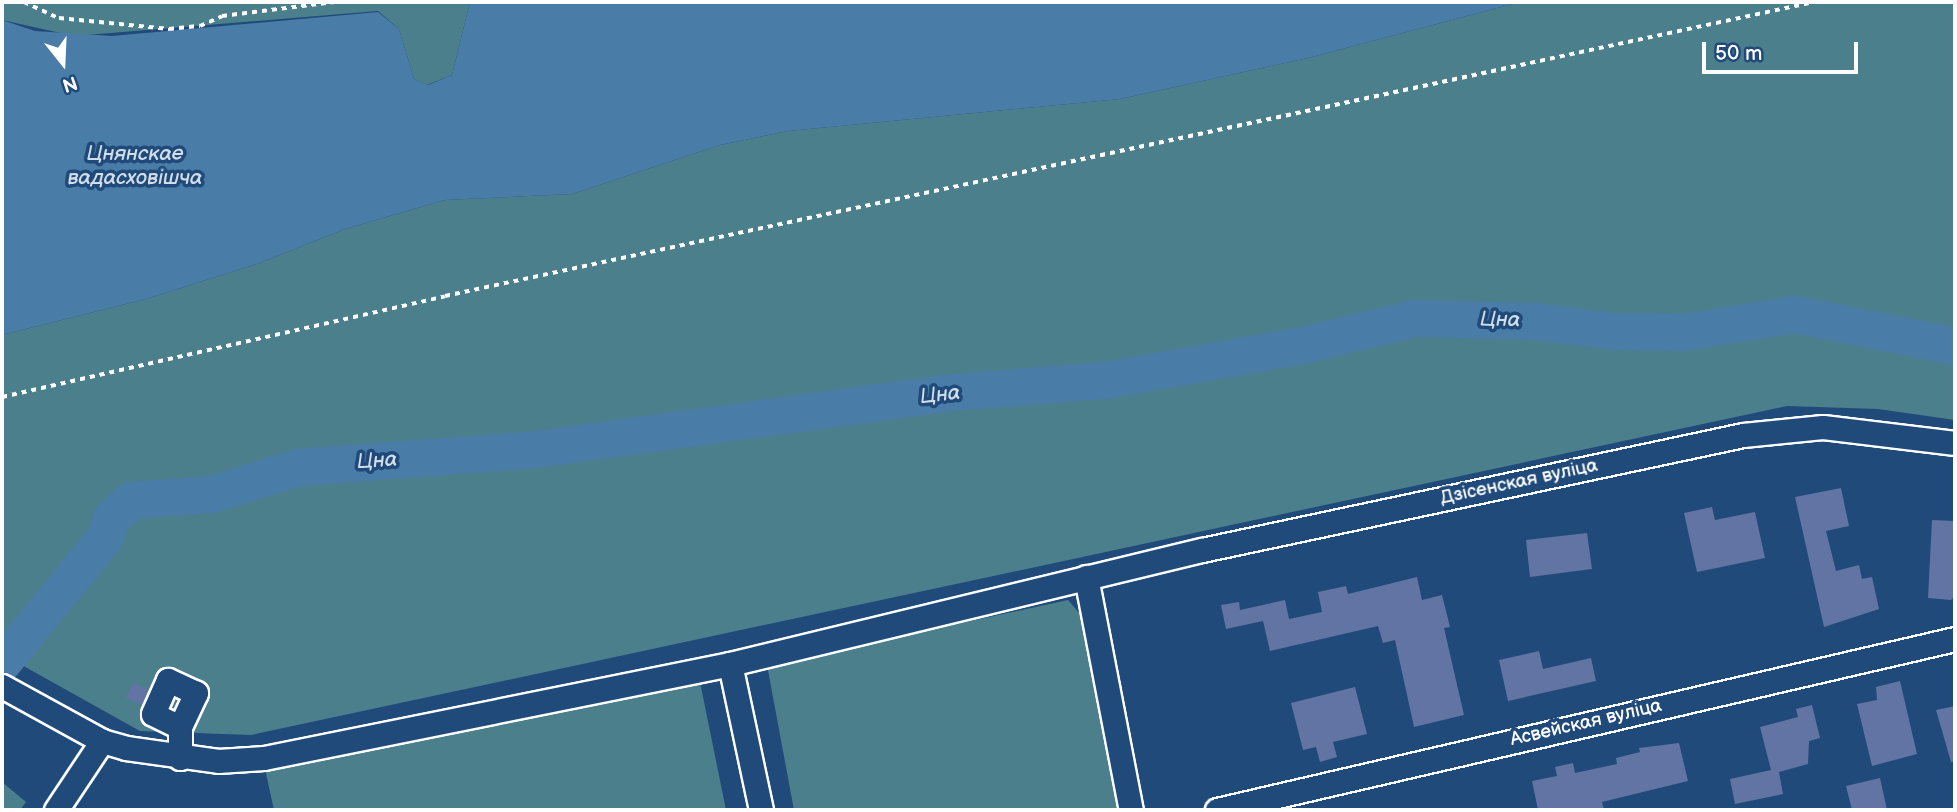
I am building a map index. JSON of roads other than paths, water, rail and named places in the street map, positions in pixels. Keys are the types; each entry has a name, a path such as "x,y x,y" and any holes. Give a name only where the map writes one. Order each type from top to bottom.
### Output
{"street":[{"name":"Дзісенская вуліца","path":"2,686 102,741 180,758 264,758 730,664 1086,578 1771,430 1823,427 1955,443"},
{"path":"1086,578 1131,810"},
{"name":"Асвейская вуліца","path":"1217,810 1955,639"},
{"path":"730,664 761,810"},
{"path":"180,727 180,758"},
{"path":"56,810 102,741"}],"water":[{"name":"Цнянскае вадасховішча","path":"470,2 1520,2 1308,58 1120,99 788,131 720,145 572,194 445,200 345,229 257,264 146,299 2,335 2,20 35,31 112,36 378,12 399,29 414,79 428,85 452,75"}],"waterway":[{"name":"Цна","path":"2,663 104,538 111,518 130,500 211,494 298,467 535,449 952,392 1105,380 1307,344 1414,318 1535,321 1614,331 1683,332 1794,314 1955,346"}]}
